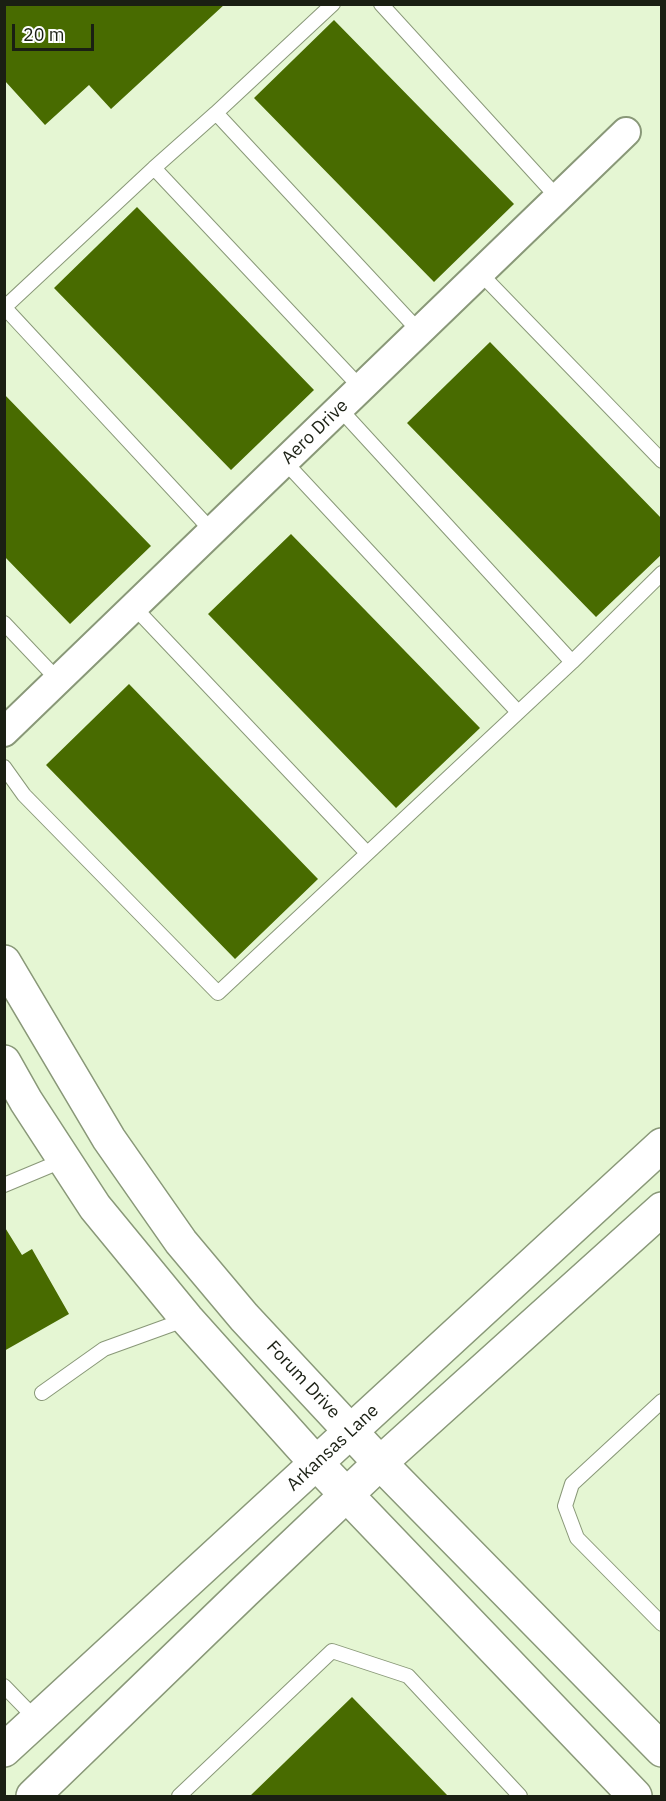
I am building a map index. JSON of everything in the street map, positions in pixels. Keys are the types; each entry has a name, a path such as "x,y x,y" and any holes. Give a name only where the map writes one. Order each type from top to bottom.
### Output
{"street":[{"name":"Aero Drive","path":"4,732 626,132"},
{"name":"Forum Drive","path":"4,962 109,1139 181,1242 244,1317 381,1463 662,1750"},
{"path":"4,1062 26,1101 94,1207 186,1319 317,1464 634,1797"},
{"name":"Arkansas Lane","path":"4,1750 662,1145"},
{"path":"33,1797 381,1463 662,1209"}],"lane":[{"path":"212,531 5,308 333,4"},
{"path":"381,4 558,198"},
{"path":"216,113 420,331"},
{"path":"154,168 361,387"},
{"path":"480,273 662,461"},
{"path":"339,408 572,662"},
{"path":"285,462 518,712"},
{"path":"4,767 24,795 218,993 572,662 662,573"},
{"path":"134,607 367,853"},
{"path":"4,623 58,680"},
{"path":"4,1185 64,1160"},
{"path":"42,1393 104,1349 186,1319"},
{"path":"662,1401 572,1484 565,1506 578,1538 662,1624"},
{"path":"178,1797 332,1651 408,1676 520,1797"},
{"path":"4,1686 36,1719"}],"building":[{"path":"5,4 225,4 111,109 89,85 45,125 5,81"},
{"path":"334,20 514,204 434,282 254,98"},
{"path":"137,207 314,390 231,470 54,288"},
{"path":"490,342 662,519 662,554 596,617 407,423"},
{"path":"4,394 151,546 70,624 4,556"},
{"path":"291,534 480,728 396,808 208,614"},
{"path":"129,684 318,879 235,959 46,765"},
{"path":"4,1226 22,1255 32,1249 69,1314 4,1351"},
{"path":"352,1697 448,1796 250,1796"}]}
